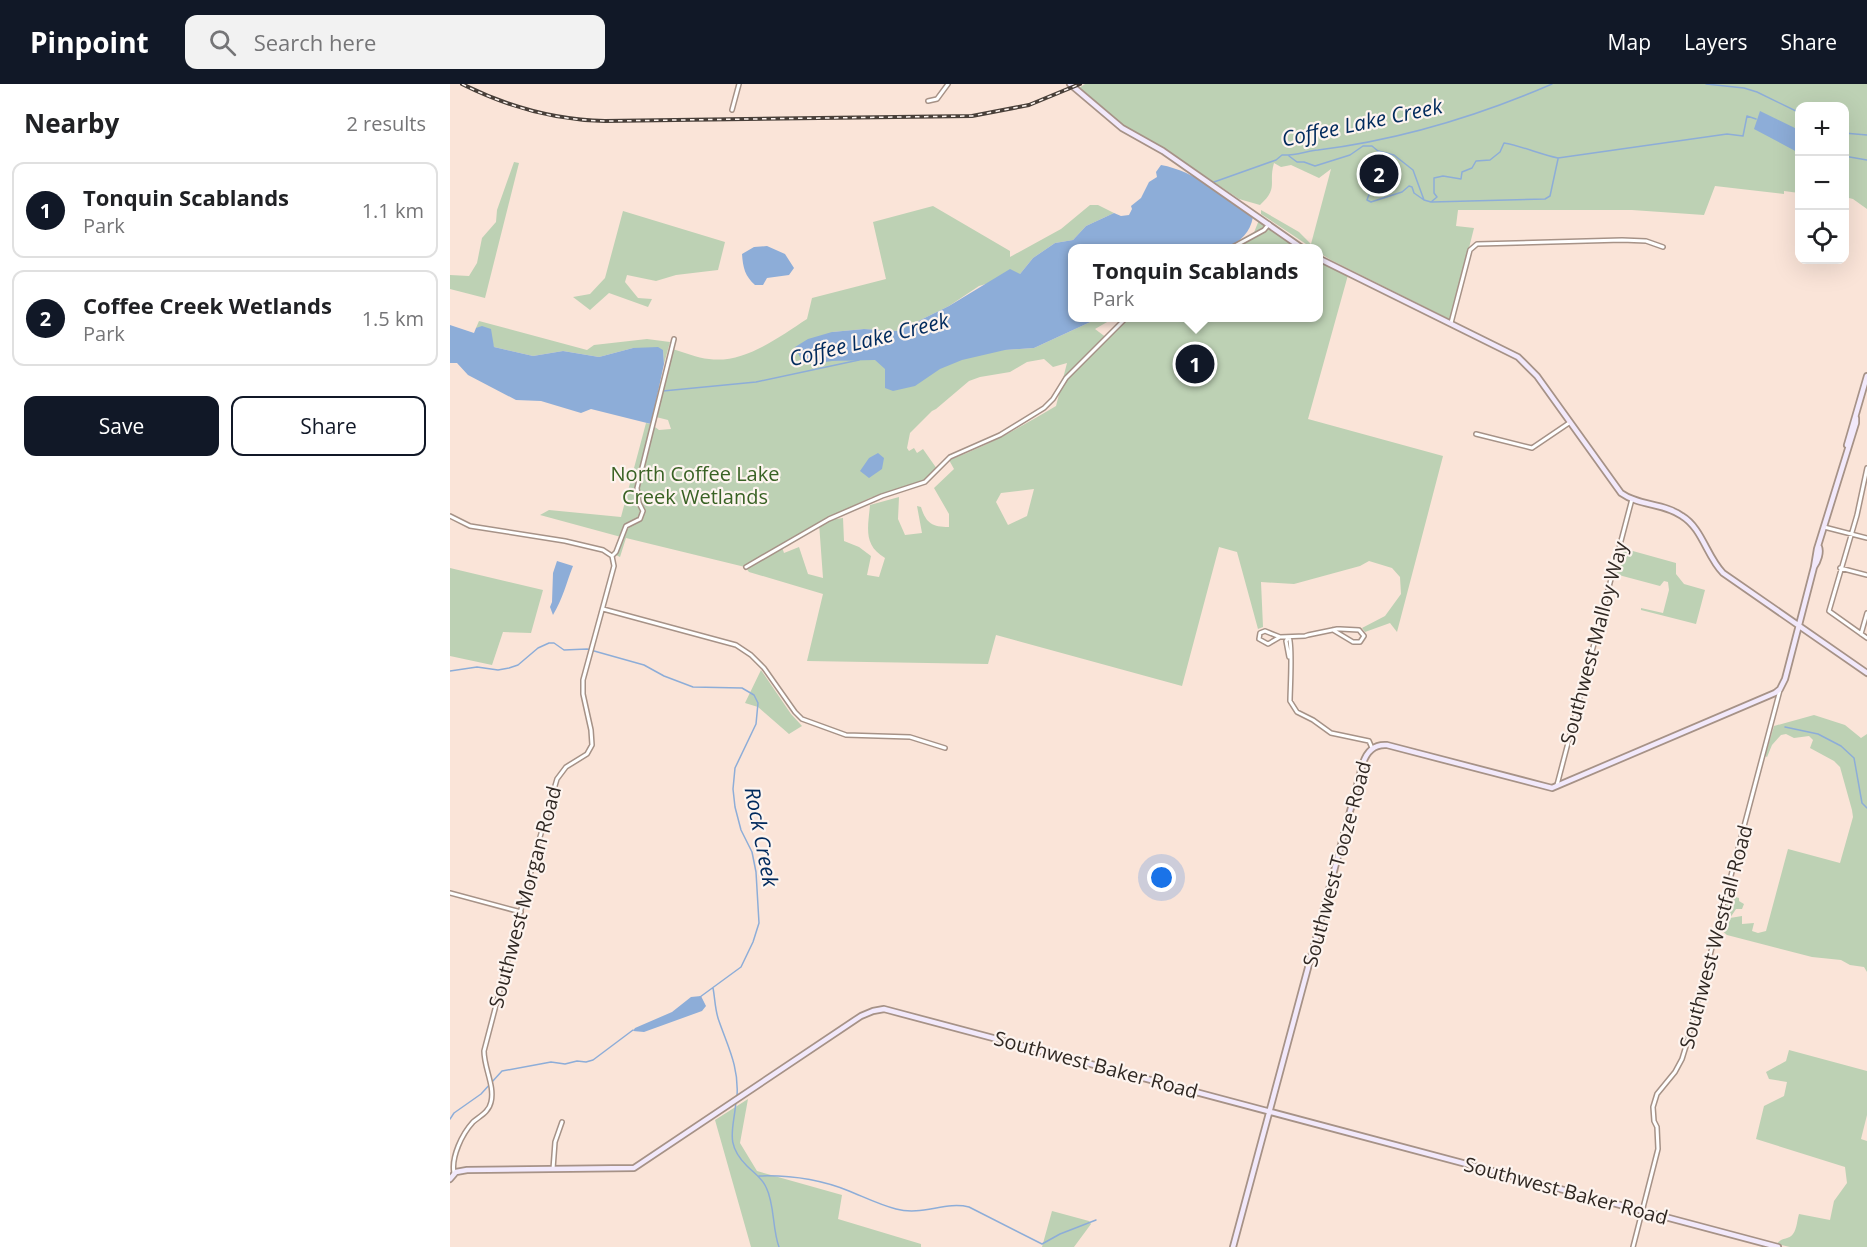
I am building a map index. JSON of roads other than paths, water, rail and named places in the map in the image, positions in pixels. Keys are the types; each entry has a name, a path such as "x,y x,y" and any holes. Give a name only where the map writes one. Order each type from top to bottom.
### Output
{"main road":[{"path":"1070,84 1122,128 1159,148 1295,244"},
{"path":"1323,260 1505,349 1525,362 1622,494 1684,516 1723,573 1867,673"},
{"path":"1557,787 1780,689 1785,679 1815,556 1867,376"},
{"name":"Southwest Tooze Road","path":"1233,1247 1363,763 1372,748 1387,745 1543,787 1557,787"},
{"name":"Southwest Baker Road","path":"454,1173 467,1170 626,1169 636,1167 861,1016 878,1010 893,1011 1778,1247"},
{"path":"450,1179 454,1173"}],"street":[{"path":"732,110 739,84"},
{"path":"928,101 937,99 948,84"},
{"path":"1240,244 1264,230 1269,224"},
{"path":"1451,323 1470,250 1476,244 1622,240 1646,242 1663,247"},
{"path":"746,567 829,519 925,482 950,457 1000,435 1044,408 1053,399 1066,378 1122,322"},
{"name":"Southwest Morgan Road","path":"454,1173 454,1162 464,1134 491,1104 492,1094 484,1051 557,779 566,767 587,754 592,745 583,694 584,680 614,566 612,556 616,552 626,526 640,519 643,511 639,503 637,488 674,339"},
{"path":"1476,434 1532,448 1569,423"},
{"path":"1867,468 1830,613 1867,638"},
{"path":"1862,488 1867,489"},
{"name":"Southwest Malloy Way","path":"1557,787 1632,499"},
{"path":"450,516 470,526 565,541 603,550 612,556"},
{"path":"1824,527 1867,538"},
{"path":"1840,568 1867,575"},
{"path":"603,609 736,645 764,668 797,715 820,727 846,735 910,737 945,748"},
{"path":"1861,634 1867,613"},
{"path":"1280,637 1268,644 1259,639 1260,633 1265,631 1280,637 1289,637 1333,630 1356,629 1364,636 1362,642 1355,643 1333,630"},
{"path":"1289,637 1291,642 1290,701 1296,712 1313,720 1331,733 1369,741 1372,748"},
{"name":"Southwest Westfall Road","path":"1633,1247 1658,1149 1653,1107 1657,1094 1675,1072 1686,1046 1747,822 1780,689"},
{"path":"450,893 520,912"},
{"path":"553,1169 555,1142 562,1122"}],"water":[{"path":"1760,111 1795,128 1795,151 1754,129"},
{"path":"1161,165 1198,179 1253,217 1250,227 1234,244 1068,244 1068,322 1090,322 1034,348 1005,350 962,360 940,369 915,386 893,391 885,388 885,369 875,360 812,364 801,359 795,347 808,339 832,332 864,329 898,331 949,306 1010,269 1020,274 1033,258 1055,243 1073,240 1086,226 1114,213 1121,216 1129,215 1131,206 1141,198 1149,182 1157,177 1156,172"},
{"path":"767,246 785,254 794,268 789,275 767,278 763,285 755,285 745,271 742,254 754,247"},
{"path":"450,325 474,333 476,328 482,326 491,329 494,347 533,356 563,351 599,357 633,348 658,347 663,350 664,364 651,424 591,409 581,413 541,401 516,400 468,375 457,363 450,363"},
{"path":"878,453 884,458 882,469 869,478 860,471 869,458"},
{"path":"557,561 573,566 553,615 550,607 553,573"},
{"path":"701,996 706,1006 702,1011 644,1032 633,1031 635,1028 672,1012 691,997"}],"waterway":[{"name":"Coffee Lake Creek","path":"1214,182 1276,160 1282,155 1348,146 1437,125 1524,96 1552,84"},
{"name":"Coffee Lake Creek","path":"1706,84 1744,88 1795,111"},
{"path":"1289,156 1297,162 1315,166 1350,155 1363,146 1372,146 1378,151 1394,155 1413,170 1424,200 1431,202 1437,197 1434,193 1434,178 1443,176 1461,179 1462,172 1472,168 1476,161 1490,160 1500,152 1504,143 1558,158 1727,134 1743,136 1747,116 1756,119"},
{"name":"Coffee Lake Creek","path":"1849,133 1867,135"},
{"path":"1849,157 1867,160"},
{"path":"1432,202 1545,199 1550,196 1558,159"},
{"path":"1379,172 1385,176 1367,200 1371,202 1402,192 1409,186 1424,200"},
{"name":"Coffee Lake Creek","path":"663,391 756,382 859,360"},
{"name":"Rock Creek","path":"450,671 477,667 498,670 509,668 518,665 538,648 554,643 564,650 587,649 644,665 664,676 693,687 742,688 754,695 758,703 756,724 735,768 733,789 741,830 752,852 756,872 759,923 741,967 700,997"},
{"path":"1785,727 1818,734 1841,746 1854,758 1862,803 1867,808"},
{"path":"713,988 718,1017 735,1066 737,1096"},
{"name":"Rock Creek","path":"450,1119 454,1113 481,1094 502,1071 551,1062 565,1064 593,1060 633,1030"},
{"path":"736,1101 732,1135 735,1150 766,1187 771,1201 779,1247"},
{"path":"759,1176 782,1176 816,1181 906,1211 951,1206 969,1207 1042,1244 1060,1234 1096,1220"}],"railway":[{"path":"462,84 514,106 532,111 568,118 605,121 972,116 1029,105 1080,84"}],"place":[{"name":"Coffee Creek Wetlands","path":"1379,174"},
{"name":"Tonquin Scablands","path":"1195,364"}],"park label":[{"name":"North Coffee Lake Creek Wetlands","path":"695,486"}]}
